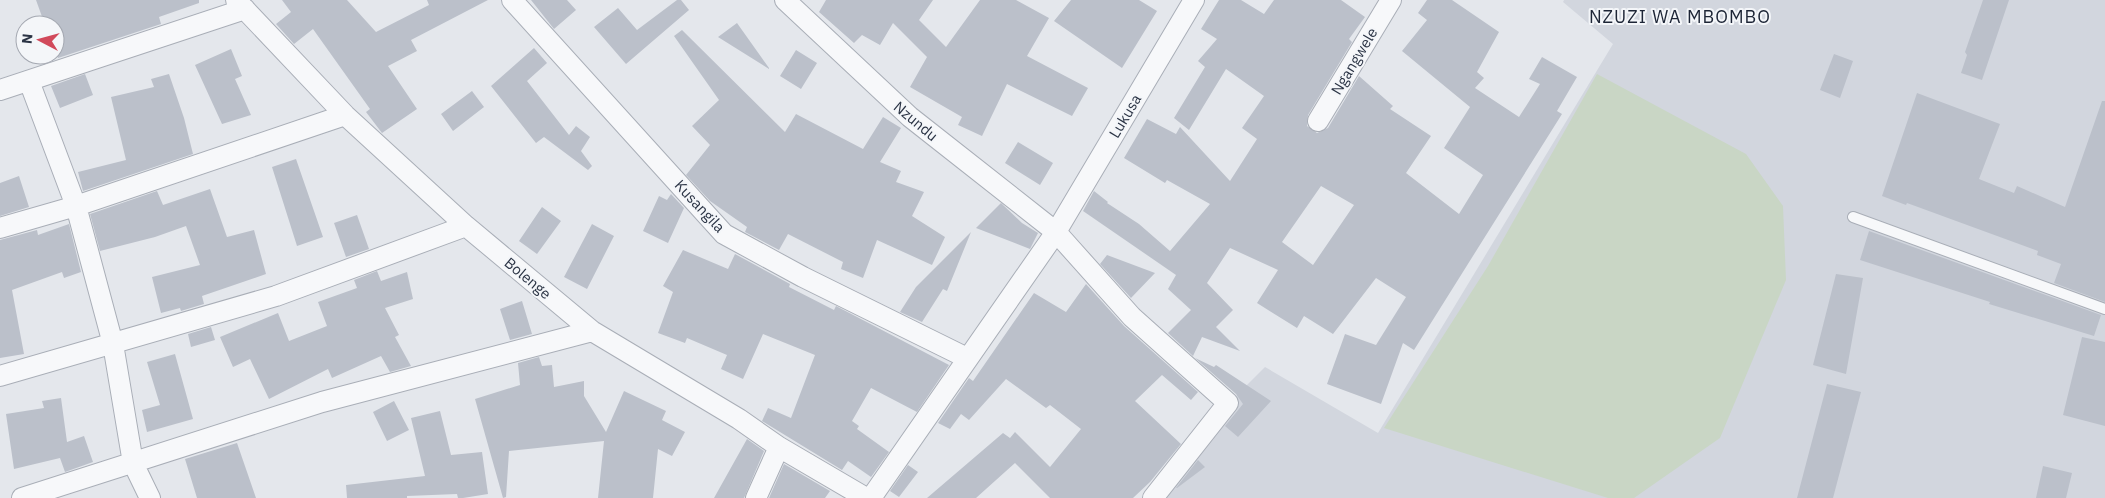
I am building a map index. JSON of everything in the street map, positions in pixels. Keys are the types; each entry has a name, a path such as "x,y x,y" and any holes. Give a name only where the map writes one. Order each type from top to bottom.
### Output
{"street":[{"name":"Kusangila","path":"512,0 724,234 803,277 967,358"},
{"name":"Nzundu","path":"785,0 910,118 1056,232 1132,317 1228,403 1153,498"},
{"name":"Lukusa","path":"871,498 1056,232 1194,0"},
{"name":"Ngangwele","path":"1318,121 1391,0"},
{"path":"0,90 240,4"},
{"name":"Bolenge","path":"240,4 345,115 466,226 592,331 739,419 778,447 866,498"},
{"path":"29,81 76,206 113,344 133,463 150,498"},
{"path":"0,228 76,206 345,115"},
{"path":"0,376 276,296 466,226"},
{"path":"22,498 322,402 592,331"},
{"path":"756,498 778,447"}],"lane":[{"path":"1853,217 2105,309"}],"shaded area":[{"path":"1564,0 2105,0 2105,498 1157,498 1233,399 1265,367 1378,433 1613,44 1563,2"}],"green space":[{"path":"1597,74 1746,154 1783,206 1786,280 1720,438 1634,498 1608,498 1384,428 1488,266"}],"building":[{"path":"36,0 199,0 199,3 159,17 161,24 65,56 65,15 41,15"},
{"path":"282,0 347,0 376,32 429,5 427,0 488,0 411,40 417,51 388,66 417,109 382,133 366,112 370,109 313,29 294,44 276,24 291,12"},
{"path":"531,0 567,0 576,10 554,29"},
{"path":"677,0 681,0 689,10 626,64 594,27 618,8 637,30"},
{"path":"826,0 933,0 919,20 946,47 980,0 1016,0 1049,18 1027,56 1088,88 1072,116 1007,84 982,136 958,125 962,117 910,87 927,57 893,23 880,45 862,35 854,43 819,12"},
{"path":"1071,0 1139,0 1157,11 1122,68 1054,21"},
{"path":"1219,0 1241,0 1264,14 1274,0 1341,0 1365,17 1349,39 1352,42 1308,115 1307,126 1317,133 1328,128 1359,76 1393,106 1390,109 1431,136 1406,173 1459,214 1483,175 1444,148 1470,107 1402,51 1427,20 1418,13 1427,0 1452,0 1499,32 1477,72 1484,78 1475,88 1519,117 1540,84 1529,79 1542,57 1577,77 1557,111 1562,114 1414,350 1403,343 1381,404 1327,384 1345,334 1376,345 1406,297 1376,278 1333,334 1304,316 1297,328 1257,303 1278,270 1230,248 1207,283 1233,310 1216,327 1240,351 1202,337 1193,356 1168,333 1191,310 1168,289 1176,275 1083,211 1094,191 1107,203 1139,224 1170,251 1210,204 1167,180 1165,183 1124,158 1147,119 1176,134 1180,127 1230,181 1257,139 1242,128 1264,96 1226,69 1189,130 1174,118 1205,67 1198,61 1217,39 1201,29","holes":["1321,186 1354,205 1313,265 1282,242"]},
{"path":"1983,0 2009,0 1982,80 1961,73 1967,55 1965,52"},
{"path":"737,23 769,68 769,69 718,37"},
{"path":"682,30 785,132 796,114 863,149 883,117 901,128 880,162 901,171 896,182 924,192 912,216 945,237 932,265 877,240 863,278 841,269 843,262 788,234 779,250 745,232 747,227 710,201 686,175 710,145 692,126 719,100 674,36"},
{"path":"534,48 547,63 527,81 569,135 576,126 590,137 581,151 592,166 588,170 544,137 536,143 491,86"},
{"path":"231,49 242,76 235,79 251,115 222,124 195,65"},
{"path":"796,50 817,63 801,89 780,76"},
{"path":"1834,54 1853,61 1840,98 1820,90"},
{"path":"85,74 93,95 60,108 51,86"},
{"path":"169,74 184,118 193,154 83,191 78,172 126,160 111,97 154,87 151,79"},
{"path":"472,91 484,107 453,131 441,114"},
{"path":"1917,93 2000,124 1979,179 2014,193 2017,186 2065,207 2102,101 2105,101 2105,302 2054,283 2061,264 2037,255 2038,251 1907,203 1906,205 1882,196"},
{"path":"1018,142 1053,163 1040,185 1005,163"},
{"path":"296,159 323,237 297,246 272,167"},
{"path":"19,176 29,207 0,216 0,183"},
{"path":"210,189 227,237 254,230 266,274 202,296 204,304 181,311 180,308 161,313 152,277 200,265 186,226 155,237 100,251 90,214 157,191 163,205"},
{"path":"671,194 684,208 668,243 643,231 659,196 667,200"},
{"path":"1001,203 1022,223 1038,233 1030,249 976,228"},
{"path":"542,207 561,221 537,254 519,241"},
{"path":"357,215 369,249 346,257 334,223"},
{"path":"69,224 81,272 64,278 62,272 12,290 24,354 0,358 0,240 37,230 38,235"},
{"path":"592,224 614,236 587,289 564,277"},
{"path":"1869,231 2101,315 2094,336 1989,304 1990,302 1860,260"},
{"path":"971,232 947,291 943,289 922,322 900,312 916,287"},
{"path":"683,250 728,269 735,254 790,284 789,287 834,310 836,306 949,365 917,412 871,388 852,421 859,426 857,429 889,452 871,477 848,461 842,470 762,421 768,408 791,418 815,355 763,334 743,379 721,369 727,355 687,338 685,343 658,333 673,292 663,286"},
{"path":"1107,255 1155,273 1131,298 1100,264"},
{"path":"377,271 381,281 407,272 413,299 385,308 399,335 395,337 411,366 390,372 381,356 332,378 328,369 269,399 250,359 233,367 220,337 278,313 289,341 327,326 318,302 357,288 354,280"},
{"path":"1836,274 1863,278 1846,374 1813,365"},
{"path":"1086,284 1124,326 1198,392 1191,400 1162,375 1135,401 1181,444 1150,482 1133,498 1050,498 1015,463 976,498 927,498 1003,433 1010,438 1015,432 1050,467 1081,429 1050,405 1046,408 1006,379 969,420 961,414 950,429 938,423 969,378 973,381 1034,293 1066,312"},
{"path":"522,301 532,334 510,340 500,309"},
{"path":"211,327 215,340 191,347 188,334"},
{"path":"2082,337 2105,342 2105,426 2063,415"},
{"path":"175,354 193,419 147,432 142,410 160,405 147,362"},
{"path":"539,357 542,366 552,365 554,387 584,381 584,396 606,432 624,391 666,411 662,420 685,432 672,456 658,449 653,498 598,498 604,441 509,451 506,497 503,498 475,399 520,385 518,363"},
{"path":"1195,358 1214,367 1216,365 1271,401 1238,437 1225,426 1243,404 1236,394"},
{"path":"1827,384 1861,392 1833,498 1797,498"},
{"path":"61,398 67,442 84,436 93,462 65,472 60,458 14,469 6,414 44,408 42,401"},
{"path":"394,401 409,430 387,441 373,412"},
{"path":"440,411 451,455 482,452 488,494 463,498 458,498 457,494 407,496 407,498 347,498 346,485 425,476 411,418"},
{"path":"747,439 764,451 744,498 714,498"},
{"path":"237,443 256,498 197,498 185,459"},
{"path":"1198,460 1205,467 1176,488"},
{"path":"784,464 830,491 825,498 769,498"},
{"path":"908,465 918,472 899,497 890,491"},
{"path":"2043,466 2072,473 2066,498 2036,498"}],"district":[{"name":"NZUZI WA MBOMBO","path":"1680,16"}]}
